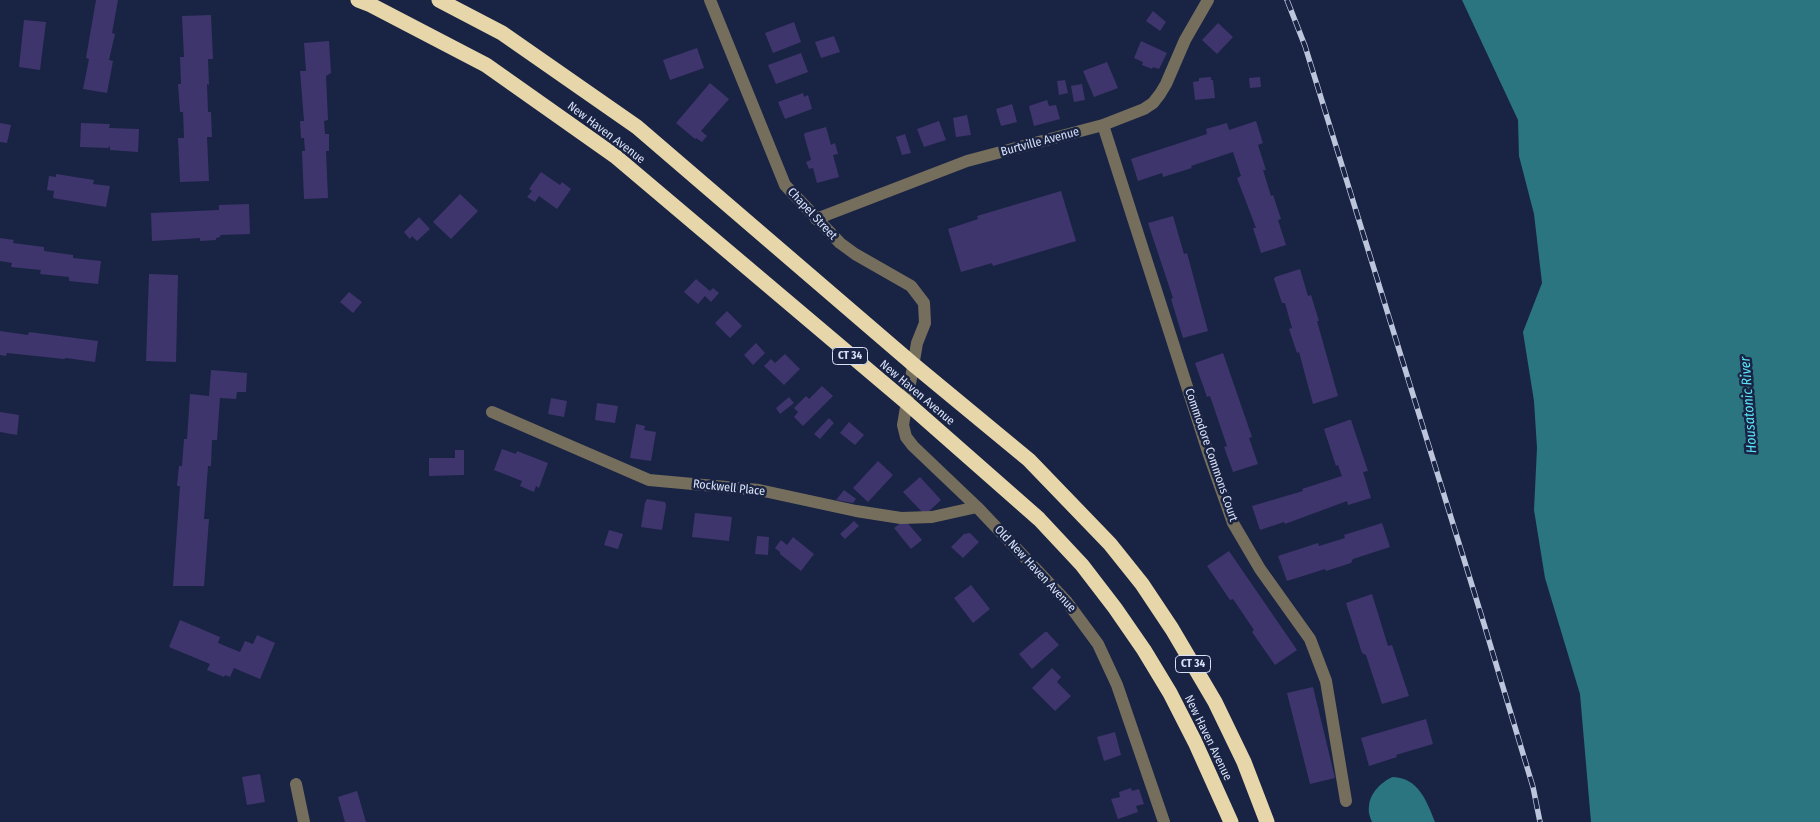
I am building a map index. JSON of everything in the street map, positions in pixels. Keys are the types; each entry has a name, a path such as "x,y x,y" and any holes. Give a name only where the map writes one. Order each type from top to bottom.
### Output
{"highway":[{"name":"New Haven Avenue","path":"358,0 486,65 615,156 906,402 1039,519 1082,565 1144,650 1196,742 1231,822"},
{"name":"New Haven Avenue","path":"439,0 502,33 637,128 914,365 1029,460 1110,544 1142,584 1172,629 1215,702 1244,762 1267,822"}],"street":[{"name":"Chapel Street","path":"710,0 784,185 840,243 855,254 900,278 911,286 924,303 925,323 917,343 914,365"},
{"name":"Burtville Avenue","path":"816,219 967,161 1103,125 1144,109 1153,103 1166,84 1185,40 1208,0"},
{"name":"Commodore Commons Court","path":"1103,125 1208,452 1233,523 1260,569 1310,639 1326,681 1346,801"},
{"name":"Old New Haven Avenue","path":"914,365 903,425 906,437 977,507 1067,602 1098,644 1117,685 1164,822"},
{"name":"Rockwell Place","path":"492,412 648,480 759,490 856,511 901,518 932,517 977,507"},
{"path":"296,784 304,822"}],"water":[{"name":"Housatonic River","path":"1462,0 1820,0 1820,822 1591,822 1580,694 1545,578 1534,510 1537,448 1534,401 1523,332 1542,283 1534,214 1519,156 1518,120"},
{"path":"1393,777 1402,778 1416,786 1425,799 1435,822 1372,822 1369,810 1374,792 1385,781"}],"building":[{"path":"96,0 118,0 112,33 115,34 109,60 113,61 107,93 83,89 89,59 86,58"},
{"path":"1153,11 1166,22 1160,31 1146,21"},
{"path":"211,15 213,59 208,59 209,85 207,84 208,112 211,112 212,137 207,137 209,181 180,182 178,138 184,138 183,112 180,112 178,84 181,84 180,57 184,57 182,16"},
{"path":"24,20 46,22 40,70 19,67"},
{"path":"794,22 801,42 773,53 765,33"},
{"path":"1218,23 1233,37 1217,54 1202,40"},
{"path":"834,36 840,52 821,58 815,42"},
{"path":"329,41 331,73 326,76 328,120 324,121 325,134 329,134 329,151 326,151 328,198 304,199 302,151 305,151 304,138 301,138 300,121 304,121 300,71 306,71 304,43"},
{"path":"1141,41 1167,53 1159,69 1153,67 1152,69 1142,65 1143,62 1134,58"},
{"path":"697,48 704,68 670,80 663,60"},
{"path":"801,53 808,72 776,84 768,65"},
{"path":"1107,62 1118,88 1094,97 1083,71"},
{"path":"1211,77 1215,98 1195,100 1193,82 1199,81 1199,78"},
{"path":"1260,77 1261,87 1250,88 1249,78"},
{"path":"1065,80 1068,93 1059,95 1057,81"},
{"path":"710,83 729,99 701,131 707,136 702,142 695,139 676,123"},
{"path":"1082,84 1085,100 1074,102 1071,86"},
{"path":"803,93 804,97 808,95 812,109 785,119 778,102"},
{"path":"1047,100 1049,106 1056,105 1060,119 1034,126 1029,106"},
{"path":"1012,104 1017,122 1001,126 996,109"},
{"path":"967,115 971,135 956,137 953,118"},
{"path":"939,121 946,140 924,147 917,129"},
{"path":"1256,121 1263,143 1258,145 1266,170 1263,170 1281,219 1278,220 1286,245 1261,253 1253,228 1256,228 1237,178 1241,176 1233,152 1163,177 1162,173 1138,181 1131,159 1207,134 1206,129 1227,123 1229,130"},
{"path":"0,123 11,125 7,143 0,142"},
{"path":"81,123 110,124 109,128 139,129 138,152 110,150 110,146 108,148 80,147"},
{"path":"826,127 831,145 835,143 838,154 833,155 839,177 817,183 813,168 809,169 806,162 811,160 804,135 805,133"},
{"path":"905,134 911,153 902,155 896,137"},
{"path":"541,172 560,185 562,182 571,189 557,209 539,196 535,202 527,197 532,191 529,189"},
{"path":"56,174 94,180 93,184 110,186 106,207 53,198 54,191 47,190 49,176 56,177"},
{"path":"1061,191 1076,241 993,266 992,263 961,272 948,229 978,219 977,216"},
{"path":"460,194 478,211 451,239 433,222"},
{"path":"249,204 250,234 220,235 216,240 200,241 200,238 152,241 151,213 219,210 219,205"},
{"path":"1173,216 1184,254 1187,253 1208,331 1183,338 1171,299 1173,298 1148,223"},
{"path":"419,217 430,229 417,241 412,236 410,239 404,232"},
{"path":"0,238 14,240 13,243 44,247 44,251 73,255 73,258 101,261 98,284 69,281 69,277 40,274 41,270 11,267 12,263 0,261"},
{"path":"1300,269 1308,296 1311,295 1319,321 1317,321 1338,396 1313,404 1299,352 1297,353 1289,329 1292,328 1285,303 1282,303 1274,279 1275,277"},
{"path":"149,274 178,275 176,362 146,361"},
{"path":"696,279 710,291 713,288 719,293 711,302 705,296 698,304 684,292"},
{"path":"349,292 362,302 353,313 340,302"},
{"path":"727,311 742,326 730,338 715,323"},
{"path":"0,331 28,335 29,332 98,341 95,362 7,353 6,356 0,355"},
{"path":"756,343 765,353 753,365 744,355"},
{"path":"1223,353 1252,437 1249,438 1258,464 1233,472 1224,447 1227,446 1210,396 1207,397 1195,363"},
{"path":"785,354 800,369 784,385 764,366 771,359 775,363"},
{"path":"211,370 247,373 246,392 237,392 236,399 220,398 217,440 212,440 211,466 208,466 204,519 209,519 204,586 173,586 180,486 177,486 179,466 182,466 184,439 187,439 190,394 209,396"},
{"path":"822,386 833,396 803,426 794,417 798,412 794,408 806,396 809,399"},
{"path":"789,397 794,403 780,414 776,408"},
{"path":"551,398 567,401 564,417 548,414"},
{"path":"597,403 618,406 615,423 595,420"},
{"path":"0,412 19,415 17,435 0,432"},
{"path":"829,418 834,423 820,439 814,434"},
{"path":"1351,420 1368,471 1363,472 1371,498 1348,505 1347,501 1285,524 1284,522 1260,530 1252,506 1303,491 1302,489 1342,476 1338,465 1336,466 1324,429"},
{"path":"849,422 864,435 855,445 840,433"},
{"path":"636,424 645,426 644,430 656,432 651,461 630,458"},
{"path":"502,449 516,454 517,451 548,463 539,488 536,486 534,492 520,486 522,481 494,470"},
{"path":"455,450 464,450 464,475 429,476 429,458 455,458"},
{"path":"878,461 893,475 868,502 853,488"},
{"path":"920,477 941,500 925,515 903,492"},
{"path":"844,490 856,499 853,503 836,500"},
{"path":"647,499 665,502 662,530 641,527"},
{"path":"695,513 732,517 729,541 692,537"},
{"path":"905,520 922,540 911,549 894,528"},
{"path":"854,521 859,526 845,539 840,534"},
{"path":"1382,523 1390,547 1353,559 1351,563 1287,581 1278,556 1318,543 1319,546 1345,538 1344,535"},
{"path":"609,530 623,534 618,549 604,545"},
{"path":"970,533 979,542 963,558 951,547 964,534"},
{"path":"757,536 769,537 768,555 755,554"},
{"path":"793,537 814,554 801,571 775,548 781,540 787,545"},
{"path":"1229,551 1297,650 1275,665 1252,632 1254,630 1233,599 1230,600 1207,566"},
{"path":"971,585 990,609 973,623 954,598"},
{"path":"1372,594 1388,646 1392,645 1409,696 1382,704 1366,655 1362,653 1346,603"},
{"path":"180,620 220,637 218,643 240,652 245,641 253,644 257,635 275,643 260,679 234,668 230,677 225,675 224,677 207,670 210,664 169,647"},
{"path":"1045,632 1059,645 1032,669 1019,654"},
{"path":"1052,668 1061,677 1057,682 1071,696 1055,711 1032,688"},
{"path":"1313,687 1335,778 1310,784 1287,693"},
{"path":"1426,719 1433,744 1396,755 1397,757 1369,766 1361,738"},
{"path":"1115,732 1121,755 1104,761 1097,737"},
{"path":"260,774 265,802 247,805 242,777"},
{"path":"1131,788 1132,791 1139,789 1144,804 1136,806 1138,812 1118,819 1111,799 1120,797 1119,792"},
{"path":"357,791 366,822 345,822 338,797"}],"railway":[{"path":"1287,0 1305,46 1484,624 1533,787 1540,822"}]}
